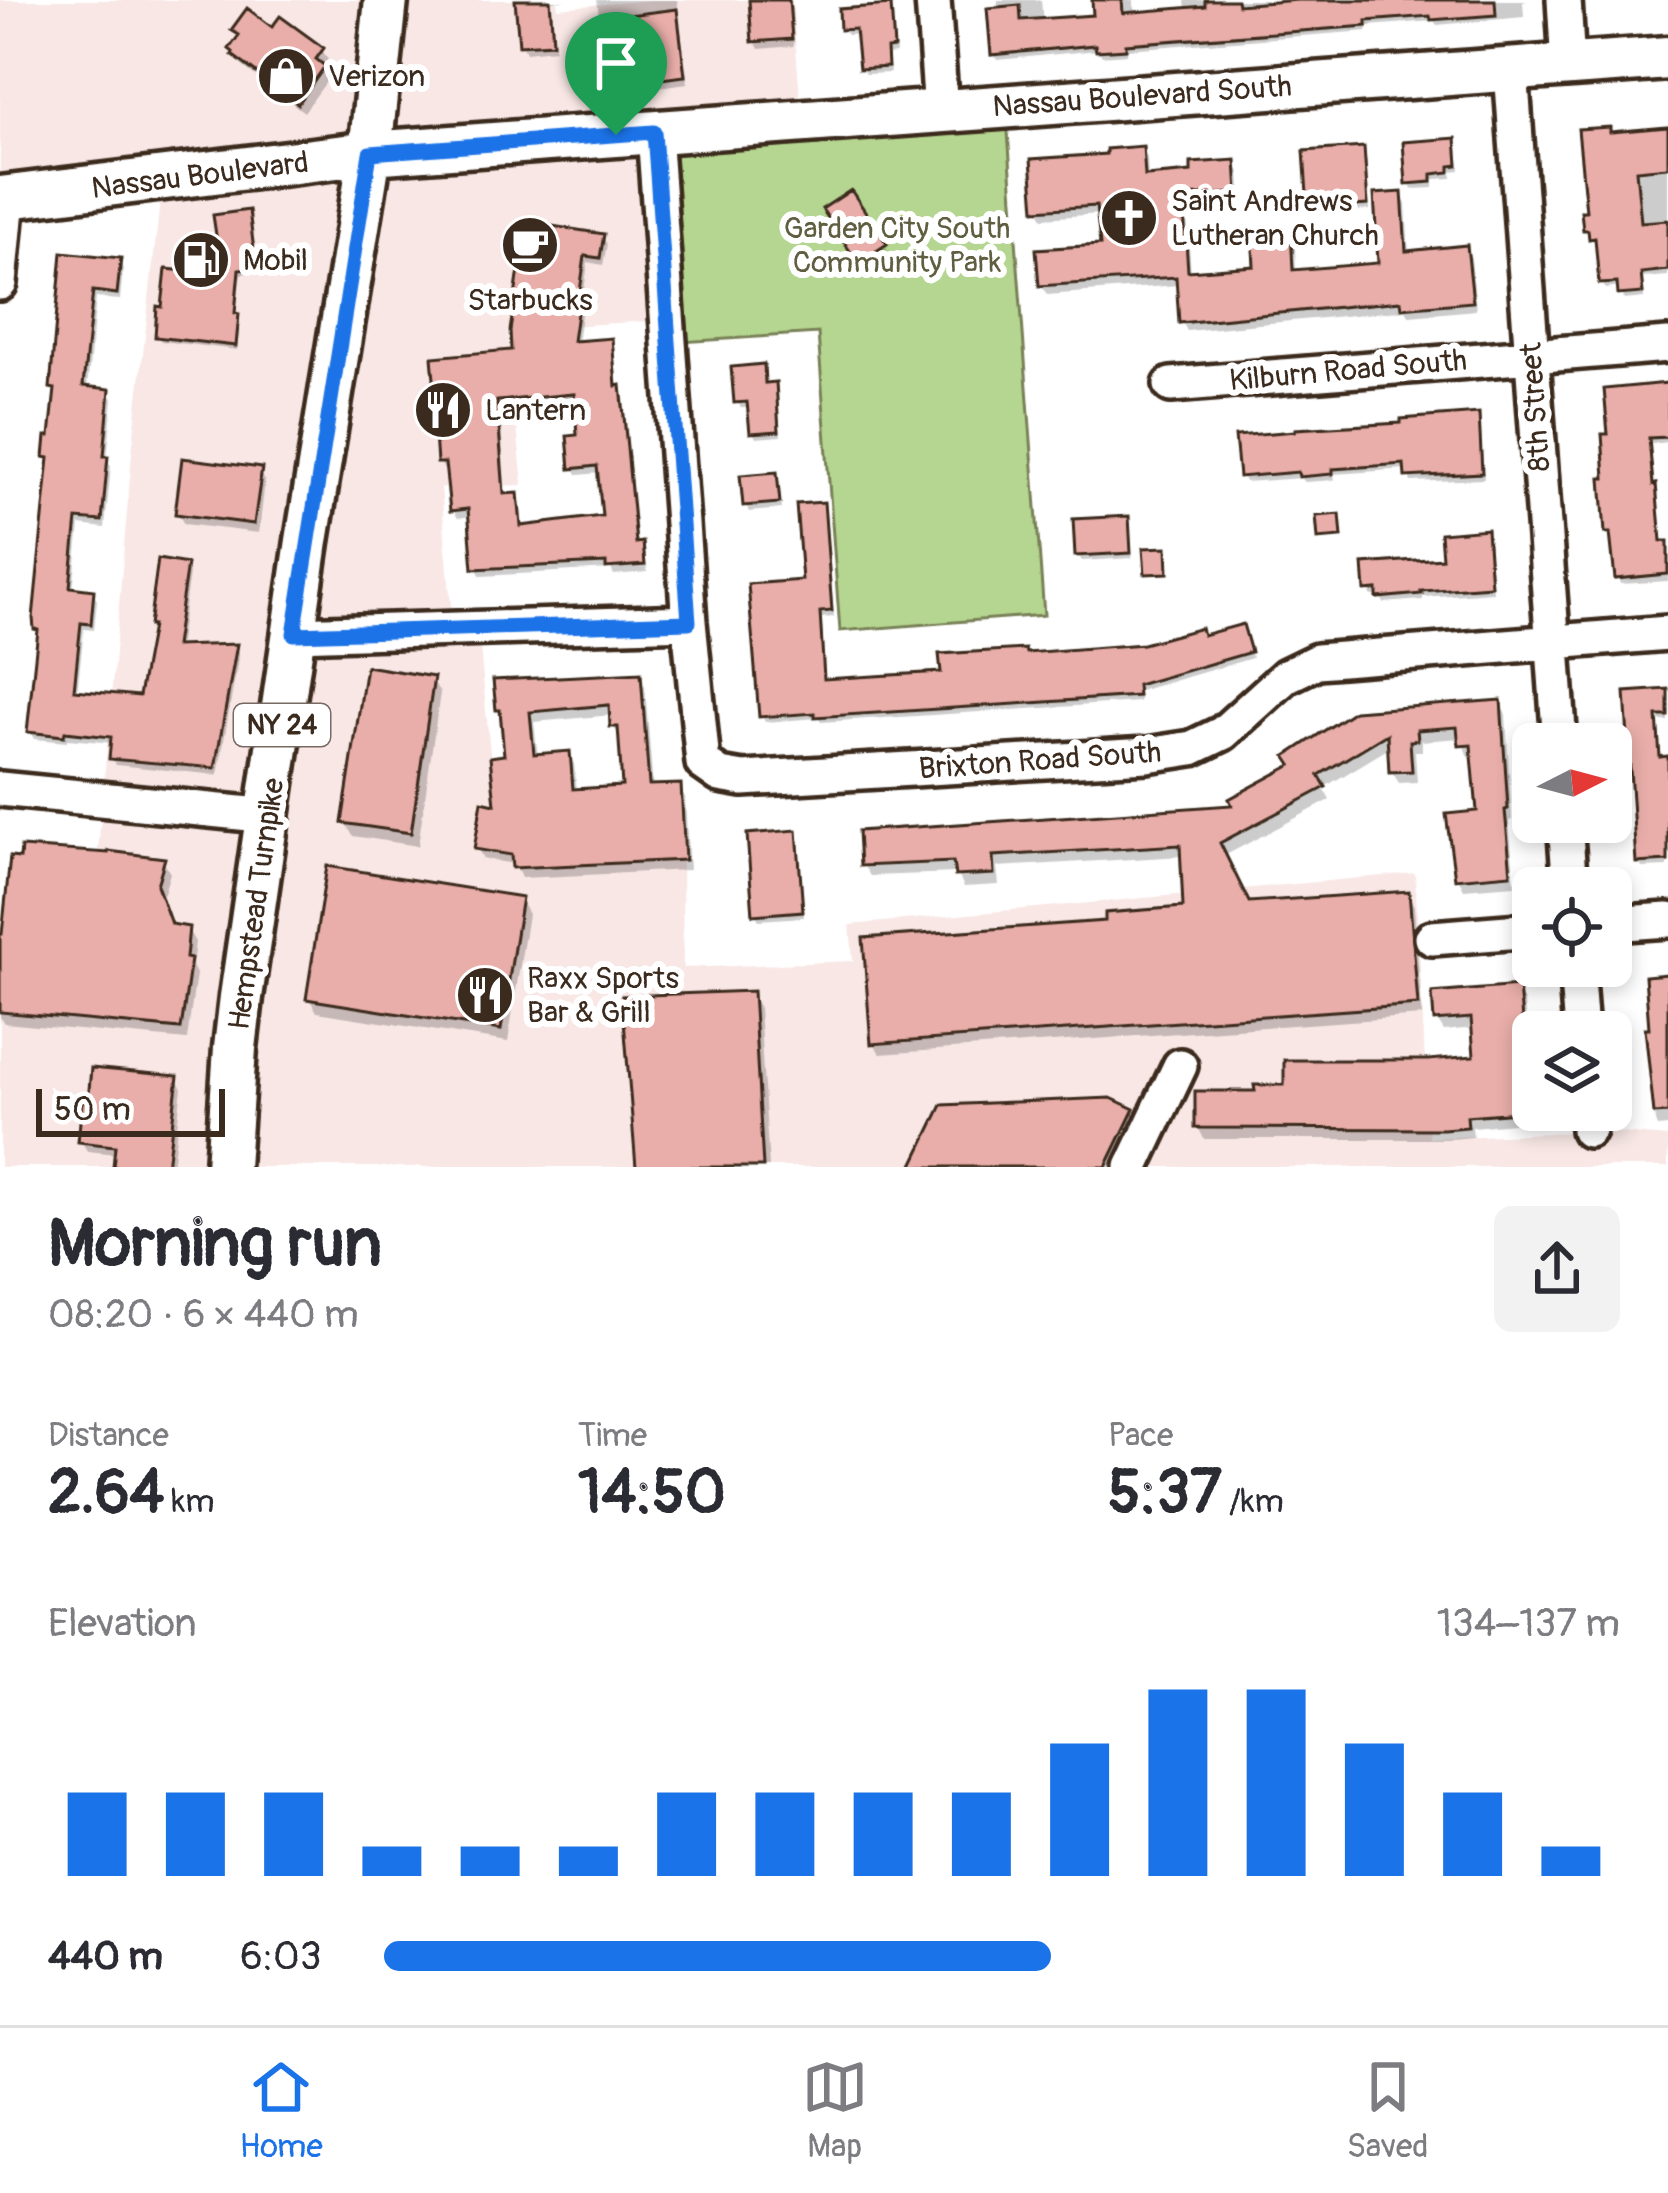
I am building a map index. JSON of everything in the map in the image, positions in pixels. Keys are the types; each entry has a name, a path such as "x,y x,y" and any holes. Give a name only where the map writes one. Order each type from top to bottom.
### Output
{"main road":[{"name":"Hempstead Turnpike","path":"227,1167 235,1048 370,153 386,0"},
{"name":"Nassau Boulevard South","path":"635,134 1668,58"},
{"name":"Nassau Boulevard","path":"4,198 370,153 635,134"}],"street":[{"path":"932,0 941,111"},
{"path":"1564,0 1568,66"},
{"name":"8th Street","path":"1511,70 1558,723"},
{"path":"294,634 689,622 635,134"},
{"path":"0,283 4,198"},
{"name":"Kilburn Road South","path":"1171,385 1668,345"},
{"name":"Brixton Road South","path":"689,622 703,763 720,775 743,779 1147,755 1192,748 1222,733 1286,676 1317,662 1668,633"},
{"path":"0,789 269,816"},
{"path":"1632,923 1668,920"},
{"path":"1432,938 1512,932"},
{"path":"1132,1167 1180,1066"}],"shaded area":[{"path":"0,0 557,0 558,8 650,0 792,0 803,134 679,319 507,330 523,485 441,488 451,606 480,647 494,795 681,783 683,968 853,961 850,925 1415,873 1429,1138 1597,1131 1668,1137 1668,1167 0,1167 0,929 91,933 132,453 160,201 0,180"}],"green space":[{"name":"Garden City South Community Park","path":"1007,119 1044,615 840,631 818,333 681,342 666,145"}],"building":[{"path":"515,0 550,0 553,43 519,45"},
{"path":"749,0 789,0 792,39 752,42"},
{"path":"1092,0 1122,0 1123,13 1205,6 1205,0 1237,0 1238,5 1297,0 1495,0 1496,15 1367,21 1367,26 1126,44 1126,49 1096,51 1095,45 991,55 987,8 1020,5 1021,20 1093,15"},
{"path":"891,5 894,48 887,49 888,67 859,69 855,29 840,30 839,9"},
{"path":"247,8 272,27 280,16 324,48 316,59 325,66 298,104 232,55 229,49 239,35 231,30"},
{"path":"677,9 685,76 605,86 597,19"},
{"path":"1610,127 1610,132 1668,127 1668,167 1636,170 1641,222 1668,220 1668,270 1641,273 1643,293 1618,295 1617,283 1599,284 1595,238 1589,239 1588,230 1583,230 1581,211 1586,211 1578,129"},
{"path":"1456,138 1458,165 1450,166 1450,172 1432,174 1432,182 1406,184 1403,142"},
{"path":"1143,146 1145,176 1191,172 1191,163 1236,160 1238,193 1183,196 1188,271 1254,266 1252,233 1291,230 1293,270 1378,263 1374,194 1402,192 1406,251 1467,245 1473,302 1402,308 1401,301 1179,323 1176,277 1039,286 1036,249 1100,245 1096,206 1035,210 1031,159 1106,154 1106,149"},
{"path":"1364,147 1368,205 1308,209 1304,151"},
{"path":"851,190 887,244 858,263 822,209"},
{"path":"249,210 256,267 239,269 236,346 155,337 166,269 222,275 213,215"},
{"path":"526,222 604,234 600,258 585,256 573,341 612,338 636,543 643,542 645,565 473,569 468,509 450,511 445,463 437,463 432,357 511,350","holes":["574,394 577,435 567,436 570,469 597,466 602,516 521,526 518,493 504,494 497,401"]},
{"path":"62,252 121,258 117,294 93,291 83,386 110,389 104,456 108,456 102,521 77,519 70,587 94,590 91,624 81,623 74,690 139,696 158,559 187,564 175,646 237,644 215,768 109,759 111,737 27,732"},
{"path":"764,364 765,383 776,382 779,431 750,433 747,402 734,403 731,367"},
{"path":"1668,383 1668,437 1649,438 1661,541 1668,541 1668,574 1615,579 1601,478 1605,478 1602,434 1608,434 1604,389"},
{"path":"1479,413 1482,473 1405,477 1404,464 1333,469 1333,474 1299,477 1298,472 1239,477 1235,436"},
{"path":"182,458 262,468 254,524 175,514"},
{"path":"777,472 780,503 743,506 740,475"},
{"path":"824,502 832,611 820,612 824,679 941,672 939,654 1143,644 1201,628 1203,635 1243,624 1251,652 1137,685 1138,696 759,717 748,584 802,580 796,504"},
{"path":"1340,514 1342,537 1318,539 1316,516"},
{"path":"1129,516 1131,553 1075,556 1073,519"},
{"path":"1487,529 1491,586 1377,598 1377,590 1365,591 1363,564 1442,558 1440,533"},
{"path":"1167,547 1168,573 1145,574 1143,548"},
{"path":"366,666 434,677 411,833 342,823"},
{"path":"641,673 649,785 681,784 685,860 512,868 511,855 474,849 482,801 495,804 490,757 504,755 493,680","holes":["609,705 610,727 618,727 622,786 573,789 570,751 534,754 530,712"]},
{"path":"1668,689 1668,716 1657,716 1660,757 1668,756 1668,861 1636,863 1632,723 1627,723 1625,692"},
{"path":"1501,700 1511,874 1455,879 1446,814 1477,811 1471,745 1459,746 1457,727 1417,730 1418,740 1410,741 1412,771 1389,772 1387,734 1319,775 1326,787 1220,843 1249,902 1409,891 1418,1005 871,1044 863,938 1105,921 1105,913 1183,907 1180,845 993,856 994,874 955,876 953,862 860,866 858,831 1232,805 1229,799 1292,765 1286,756 1354,711"},
{"path":"797,830 803,911 753,915 747,834"},
{"path":"21,847 165,858 157,885 171,924 189,927 186,958 191,959 181,1029 0,1012 0,934 10,857 20,858"},
{"path":"327,866 522,897 501,1030 306,999"},
{"path":"1668,974 1668,1113 1654,1114 1645,976"},
{"path":"1519,987 1521,1011 1512,1011 1512,1112 1467,1116 1468,1127 1443,1129 1195,1128 1195,1091 1255,1091 1254,1085 1284,1085 1284,1060 1474,1056 1471,1018 1434,1021 1432,993"},
{"path":"753,991 763,1167 636,1167 622,996"},
{"path":"91,1068 178,1076 167,1167 113,1167 115,1146 78,1142"},
{"path":"1111,1098 1134,1109 1106,1167 912,1167 942,1105"}],"place":[{"name":"Verizon","path":"286,76"},
{"name":"Saint Andrews Lutheran Church","path":"1129,218"},
{"name":"Starbucks","path":"530,245"},
{"name":"Mobil","path":"201,260"},
{"name":"Lantern","path":"443,410"},
{"name":"Raxx Sports Bar & Grill","path":"485,995"}],"route":[{"path":"654,132 689,622 294,634 370,153 616,135 654,132"}]}
